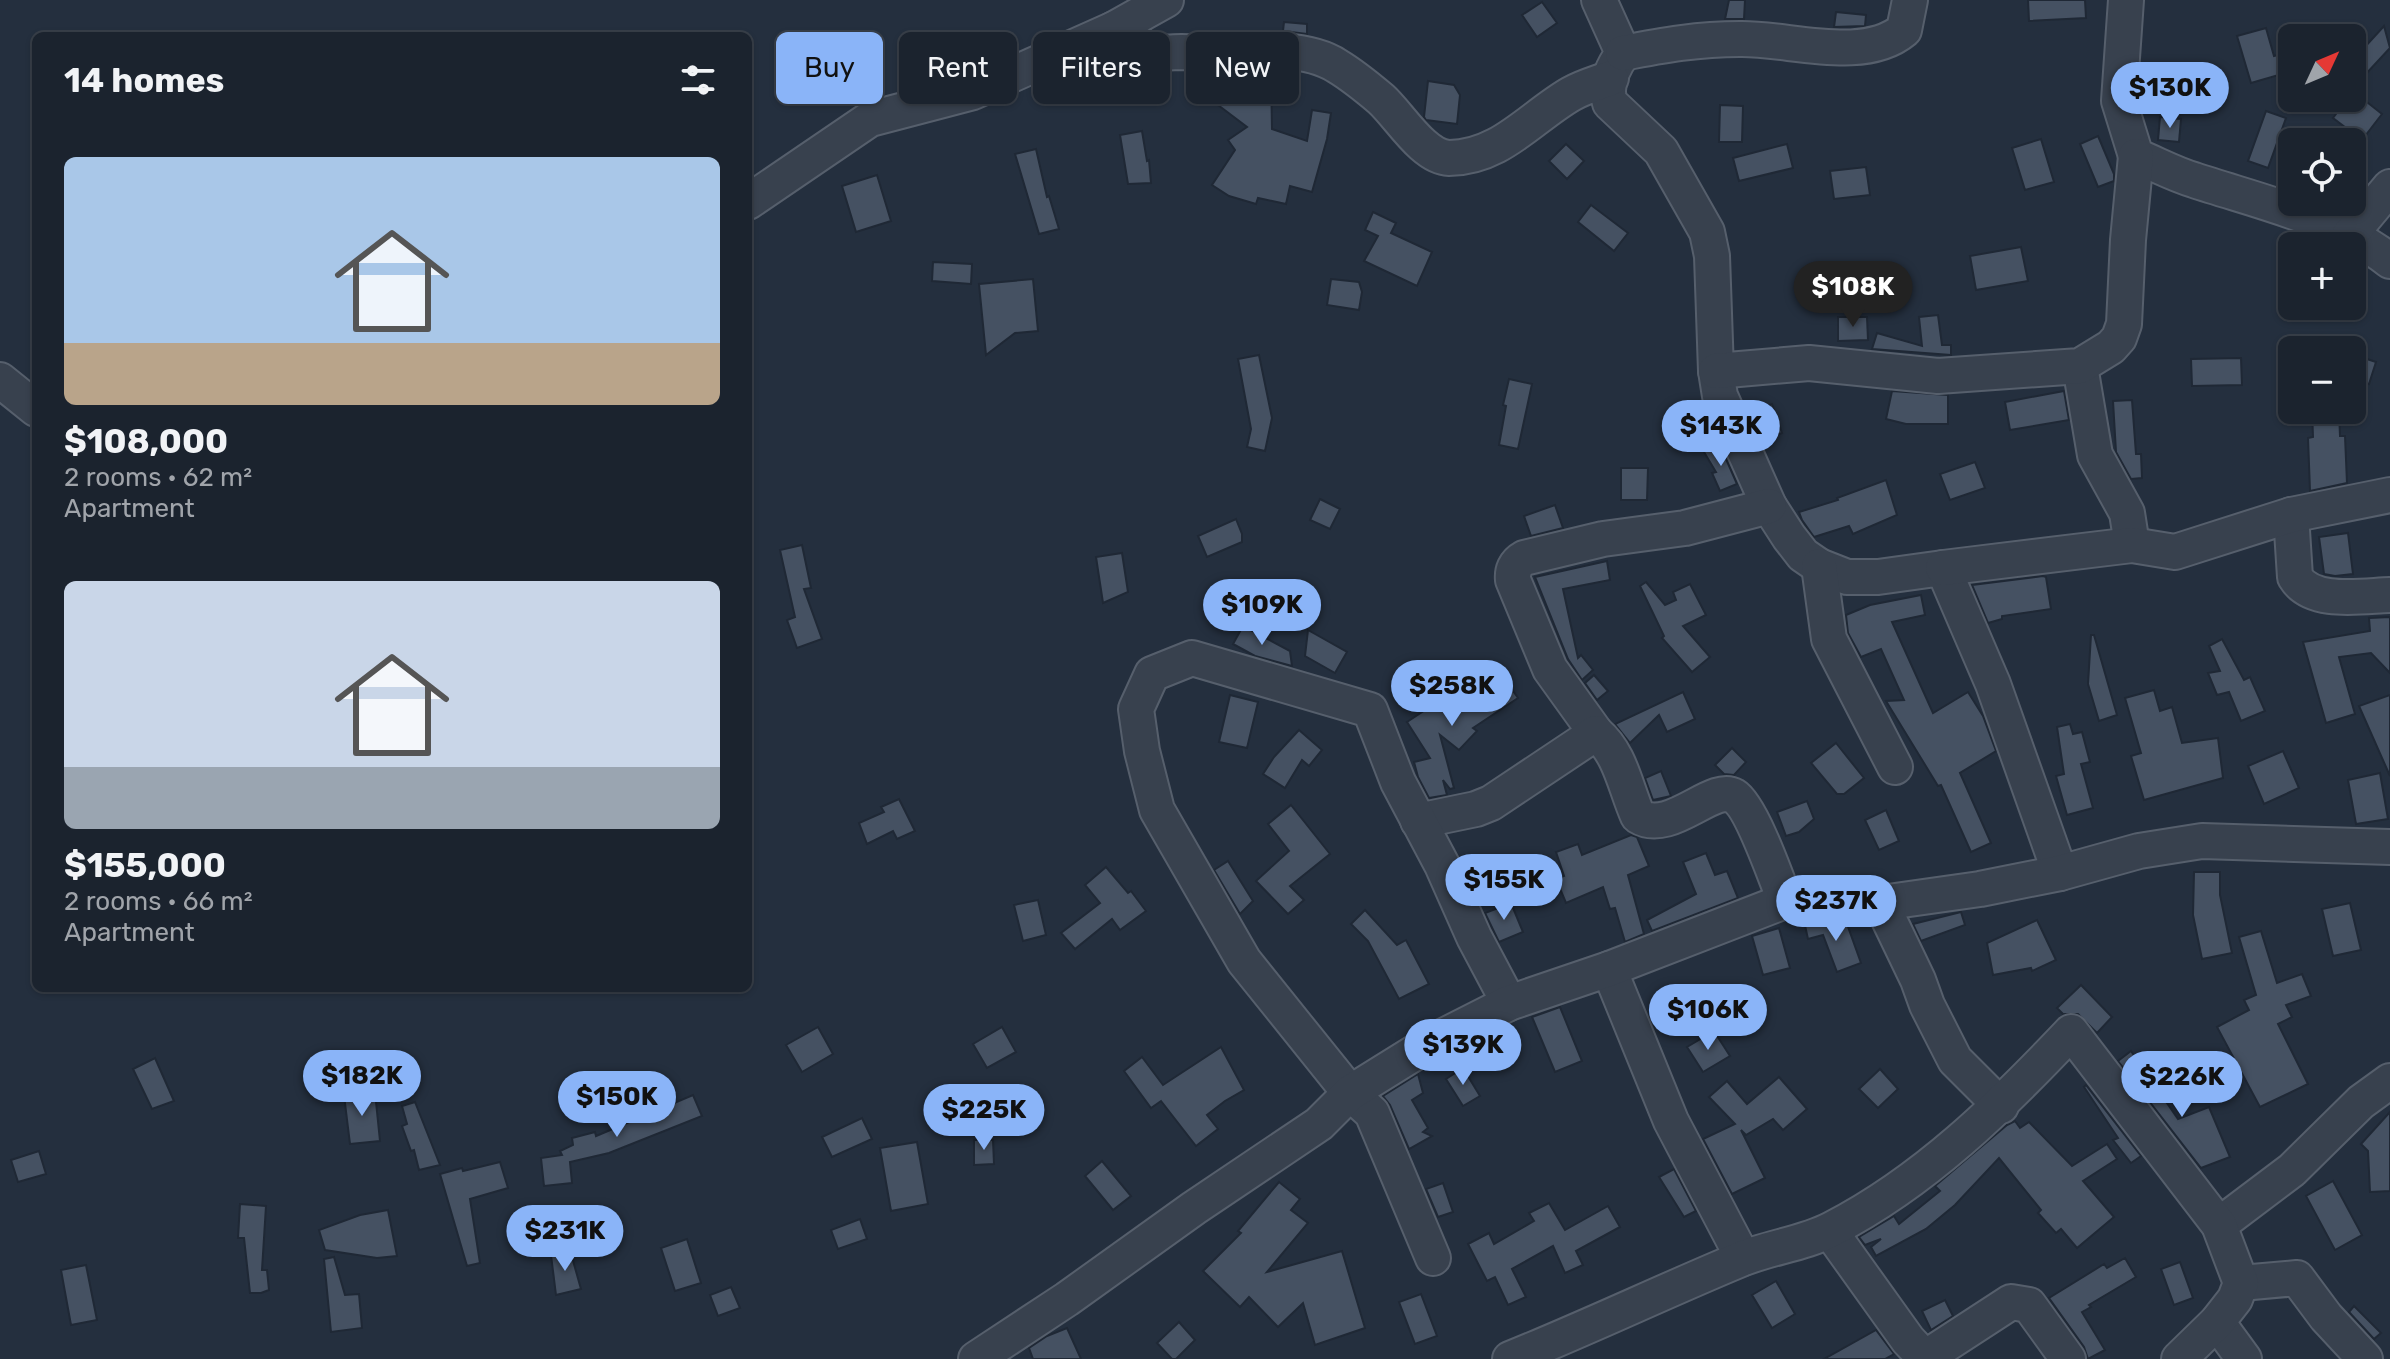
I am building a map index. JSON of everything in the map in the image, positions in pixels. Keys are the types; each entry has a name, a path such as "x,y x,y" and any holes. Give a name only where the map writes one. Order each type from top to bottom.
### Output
{"street":[{"path":"752,199 870,119 973,92 1114,29 1166,0"},
{"path":"1599,0 1617,65 1608,96 1610,103 1661,151 1707,232 1712,256 1716,371 1720,396 1769,506 1803,555 1819,566 1847,577 1878,577 2132,545 2175,552 2291,515 2390,495"},
{"path":"1114,29 1153,51 1314,54 1336,65 1383,100 1420,141 1446,158 1469,156 1492,148 1617,65 1685,40 1775,40 1809,47 1838,48 1876,43 1894,38 1904,30 1910,0"},
{"path":"1716,371 1809,363 1938,376 2080,366 2111,347 2119,338 2124,324 2136,156 2119,101 2126,0"},
{"path":"2136,156 2190,179 2276,205 2340,232"},
{"path":"2352,232 2390,187"},
{"path":"2366,243 2390,261"},
{"path":"2080,366 2095,455 2127,513 2132,545"},
{"path":"0,380 32,406"},
{"path":"1769,506 1685,528 1603,539 1524,558 1512,573 1550,669 1596,733 1608,743 1638,816 1654,823 1691,810 1721,793 1734,795 1746,808 1785,901"},
{"path":"2291,515 2295,577 2300,586 2316,593 2390,595"},
{"path":"1819,566 1829,639 1895,767"},
{"path":"1943,568 1993,684 2060,873"},
{"path":"1433,1258 1372,1113 1350,1093 1244,961 1157,810 1142,751 1136,709 1152,674 1192,658 1370,710 1398,782 1509,1003"},
{"path":"1418,821 1491,803 1596,733"},
{"path":"976,1359 1319,1124 1350,1093 1432,1042 1509,1003 1609,969 1785,901 1881,903 1980,889 2060,873 2139,851 2202,841 2390,847"},
{"path":"1881,903 1955,1060 2001,1106"},
{"path":"1609,969 1671,1121 1743,1258"},
{"path":"1510,1359 1743,1258 1830,1231 1906,1184 2001,1106 2071,1032 2219,1225 2241,1283 2235,1299 2217,1322 2179,1359"},
{"path":"2219,1225 2292,1170 2361,1102 2390,1081"},
{"path":"1830,1231 1908,1340 1925,1358 2011,1302 2029,1305 2068,1359"},
{"path":"2241,1283 2297,1278 2326,1317 2365,1359"},
{"path":"2217,1322 2244,1359"}],"building":[{"path":"1729,0 1745,0 1744,19 1725,19"},
{"path":"2028,0 2085,0 2086,18 2029,21"},
{"path":"1542,2 1557,23 1537,37 1522,15"},
{"path":"1836,12 1866,15 1865,26 1834,27"},
{"path":"1284,22 1307,24 1307,34 1283,31"},
{"path":"2384,26 2390,48 2366,74 2366,46"},
{"path":"2266,28 2274,56 2278,55 2278,75 2251,83 2237,36"},
{"path":"1428,81 1454,85 1460,95 1457,124 1426,120"},
{"path":"2366,101 2382,114 2366,135 2366,128 2346,128 2333,118 2338,112 2366,112"},
{"path":"1272,104 1272,129 1307,141 1312,110 1331,113 1312,192 1290,186 1286,204 1258,198 1256,204 1229,196 1212,185 1235,150 1228,140 1247,127 1218,105"},
{"path":"1720,105 1743,106 1742,142 1719,142"},
{"path":"2266,111 2286,118 2282,128 2278,128 2278,140 2268,168 2248,161"},
{"path":"2160,117 2181,119 2179,142 2158,140"},
{"path":"1142,131 1151,183 1128,184 1120,135"},
{"path":"2098,136 2114,181 2098,187 2080,144"},
{"path":"2041,139 2054,182 2025,190 2012,148"},
{"path":"1566,144 1584,161 1567,179 1549,161"},
{"path":"1787,144 1793,168 1739,181 1733,158"},
{"path":"1036,149 1047,197 1059,229 1039,234 1015,154"},
{"path":"1866,167 1870,195 1834,199 1830,171"},
{"path":"877,175 891,221 856,232 842,186"},
{"path":"1591,205 1628,233 1614,251 1578,222"},
{"path":"1373,212 1396,223 1391,233 1432,252 1417,286 1364,261 1378,236 1365,230"},
{"path":"2021,247 2028,281 1976,290 1970,256"},
{"path":"933,262 972,264 971,284 932,281"},
{"path":"1033,279 1038,331 1015,333 986,355 979,284"},
{"path":"1331,279 1359,282 1362,292 1359,310 1327,305"},
{"path":"1938,315 1942,345 1951,345 1951,355 1872,349 1877,333 1922,346 1919,317"},
{"path":"1838,317 1867,317 1868,340 1838,341"},
{"path":"1259,355 1272,418 1265,451 1247,447 1251,429 1238,359"},
{"path":"2241,358 2242,385 2192,386 2191,359"},
{"path":"2366,359 2376,362 2369,384 2366,383"},
{"path":"1509,379 1532,384 1518,449 1499,445"},
{"path":"1892,391 1948,395 1948,424 1906,424 1886,419"},
{"path":"2064,391 2069,420 2010,430 2005,402"},
{"path":"2132,400 2136,454 2141,454 2142,478 2131,479 2116,452 2113,401"},
{"path":"1772,404 1782,433 1764,439 1754,411"},
{"path":"2313,424 2340,424 2340,436 2345,436 2347,483 2310,491 2308,438 2313,437"},
{"path":"1719,443 1737,484 1720,491 1712,473 1716,472 1704,452"},
{"path":"1975,462 1985,488 1950,500 1940,474"},
{"path":"1621,468 1648,468 1647,500 1621,500"},
{"path":"1886,480 1897,515 1853,534 1849,526 1814,537 1802,520 1799,512"},
{"path":"1320,499 1340,509 1330,529 1310,520"},
{"path":"1555,505 1563,528 1531,536 1524,516"},
{"path":"1236,519 1242,542 1207,557 1198,536"},
{"path":"2348,533 2353,574 2324,574 2319,537"},
{"path":"802,545 811,588 804,589 822,639 797,648 787,620 795,617 780,550"},
{"path":"1122,553 1128,592 1103,603 1096,557"},
{"path":"1607,561 1610,580 1563,589 1578,658 1581,655 1593,670 1582,680 1568,659 1535,577"},
{"path":"2046,577 2051,609 2002,616 2002,619 1988,623 1972,585"},
{"path":"1646,582 1665,605 1676,600 1673,592 1690,584 1706,615 1683,626 1710,657 1692,672 1662,638 1664,636 1640,586"},
{"path":"1921,595 1925,615 1892,622 1933,713 1968,692 1983,716 1996,751 1960,773 1991,843 1971,852 1941,785 1938,786 1886,701 1904,700 1881,649 1861,657 1848,633 1846,615 1870,605"},
{"path":"2390,617 2390,673 2371,653 2339,657 2355,714 2326,723 2303,642 2370,631 2369,618"},
{"path":"1243,626 1290,651 1292,666 1255,656 1233,644"},
{"path":"1308,630 1347,652 1335,673 1305,656"},
{"path":"2091,635 2094,635 2117,715 2099,721 2088,684"},
{"path":"2222,639 2244,680 2250,677 2265,711 2241,721 2229,692 2217,695 2208,673 2220,671 2209,646"},
{"path":"1451,674 1461,707 1504,678 1518,698 1473,728 1477,731 1459,750 1440,735 1454,788 1450,789 1443,780 1447,795 1429,798 1414,762 1430,758 1407,722 1437,702 1430,681"},
{"path":"1594,675 1608,691 1597,700 1585,683"},
{"path":"2154,690 2160,711 2172,707 2182,743 2218,738 2223,778 2144,800 2131,756 2141,753 2125,698"},
{"path":"1683,692 1695,719 1667,732 1659,715 1630,743 1615,724"},
{"path":"1230,695 1258,702 1247,748 1219,742"},
{"path":"2390,695 2390,776 2359,706"},
{"path":"2070,724 2073,734 2082,732 2090,762 2081,764 2093,808 2067,815 2056,776 2064,774 2057,727"},
{"path":"1299,730 1322,750 1309,766 1302,760 1285,788 1263,774"},
{"path":"1836,743 1864,778 1844,794 1837,794 1811,763"},
{"path":"1732,748 1746,762 1734,775 1724,774 1715,765"},
{"path":"2283,751 2299,788 2264,804 2248,766"},
{"path":"1661,771 1671,796 1653,800 1645,778"},
{"path":"2380,773 2388,819 2356,824 2348,780"},
{"path":"899,799 915,831 897,839 893,831 867,844 859,823 884,812 881,807"},
{"path":"1807,801 1814,819 1799,832 1786,836 1777,812"},
{"path":"1291,805 1330,854 1290,886 1304,900 1288,914 1256,881 1289,851 1268,824"},
{"path":"1886,810 1899,841 1879,850 1865,820"},
{"path":"1631,835 1637,837 1649,866 1628,875 1644,934 1625,942 1615,908 1610,909 1603,887 1566,903 1556,879 1564,876 1556,852 1578,844 1582,855"},
{"path":"1706,853 1715,875 1727,871 1738,898 1652,931 1647,920 1696,894 1683,862"},
{"path":"1228,861 1253,901 1240,914 1214,870"},
{"path":"1106,867 1146,911 1120,930 1112,919 1075,949 1061,933 1100,903 1085,885"},
{"path":"2194,872 2220,872 2220,895 2232,953 2202,959 2193,915"},
{"path":"1038,900 1046,935 1023,941 1014,905"},
{"path":"1511,903 1523,932 1499,942 1485,913"},
{"path":"2350,903 2361,950 2333,956 2322,909"},
{"path":"1365,910 1397,945 1406,940 1429,984 1399,999 1368,941 1351,924"},
{"path":"1961,912 1965,925 1921,941 1913,924"},
{"path":"2037,920 2056,960 2032,971 2031,968 1993,975 1987,943"},
{"path":"1804,921 1831,922 1832,928 1847,924 1861,963 1837,972 1823,935 1808,939"},
{"path":"1779,928 1790,968 1763,975 1752,936"},
{"path":"2261,931 2277,983 2302,974 2311,996 2286,1005 2292,1017 2278,1024 2308,1084 2260,1107 2217,1027 2249,1010 2244,1000 2256,995 2239,937"},
{"path":"2081,985 2112,1017 2097,1033 2078,1014 2063,1014 2057,1008"},
{"path":"1560,1007 1582,1061 1555,1072 1532,1017"},
{"path":"818,1027 833,1054 802,1072 786,1045"},
{"path":"1002,1027 1016,1052 987,1068 973,1044"},
{"path":"1714,1031 1730,1056 1703,1072 1687,1047"},
{"path":"1221,1047 1244,1090 1207,1115 1218,1129 1196,1146 1161,1101 1151,1108 1124,1071 1142,1057 1163,1085"},
{"path":"2131,1051 2178,1119 2209,1107 2230,1157 2201,1168 2118,1061"},
{"path":"155,1058 174,1101 152,1109 133,1069"},
{"path":"1463,1068 1480,1096 1463,1106 1446,1079"},
{"path":"1880,1069 1898,1089 1878,1108 1859,1089"},
{"path":"1418,1074 1423,1093 1412,1100 1428,1128 1423,1132 1432,1136 1409,1149 1383,1096"},
{"path":"1779,1077 1807,1109 1783,1130 1773,1119 1746,1135 1741,1130 1765,1178 1732,1194 1703,1139 1735,1124 1709,1097 1727,1081 1747,1104"},
{"path":"2086,1085 2141,1156 2131,1163 2113,1140 2118,1138 2084,1087"},
{"path":"375,1092 380,1141 350,1144 344,1095"},
{"path":"693,1095 702,1116 609,1153 570,1162 572,1183 544,1186 541,1158 562,1155 560,1151 573,1145 572,1138 595,1132 596,1136"},
{"path":"415,1102 440,1165 419,1170 414,1150 411,1151 402,1126 407,1124 402,1106"},
{"path":"2390,1112 2390,1191 2370,1192 2368,1151 2361,1144"},
{"path":"862,1118 872,1139 832,1157 822,1137"},
{"path":"2015,1121 2020,1128 2029,1122 2072,1166 2107,1144 2117,1159 2083,1181 2114,1217 2077,1248 2061,1229 2056,1233 2038,1213 2041,1210 1999,1158 1955,1205 1926,1229 1876,1256 1871,1247 1881,1239 1865,1245 1859,1237 1894,1216 1899,1224 1940,1191 1935,1186"},
{"path":"974,1140 993,1140 994,1164 974,1165"},
{"path":"917,1142 928,1204 891,1211 880,1148"},
{"path":"39,1151 46,1174 18,1182 11,1160"},
{"path":"1102,1161 1131,1196 1113,1210 1085,1176"},
{"path":"500,1162 508,1188 470,1199 480,1263 467,1266 440,1174"},
{"path":"1674,1169 1696,1211 1684,1217 1659,1177"},
{"path":"2333,1181 2362,1235 2335,1250 2306,1196"},
{"path":"1279,1182 1300,1199 1291,1210 1308,1223 1267,1272 1342,1251 1365,1328 1315,1345 1303,1303 1278,1327 1249,1297 1240,1307 1203,1271 1241,1233 1238,1231"},
{"path":"1443,1183 1453,1212 1438,1217 1426,1189"},
{"path":"1549,1203 1565,1230 1608,1206 1620,1227 1576,1251 1583,1265 1565,1273 1553,1246 1512,1269 1526,1297 1508,1305 1495,1277 1487,1281 1468,1244 1489,1233 1494,1244 1534,1221 1529,1213"},
{"path":"240,1204 266,1206 262,1270 267,1270 269,1290 261,1293 250,1293 244,1238 238,1238"},
{"path":"388,1210 397,1256 377,1258 325,1250 319,1230 360,1215"},
{"path":"860,1219 867,1239 838,1249 831,1230"},
{"path":"687,1239 701,1283 675,1291 661,1248"},
{"path":"570,1250 581,1289 556,1295 551,1255"},
{"path":"334,1257 345,1295 359,1294 362,1328 331,1332 324,1259"},
{"path":"2125,1258 2136,1277 2082,1312 2105,1350 2088,1359 2084,1347 2049,1298 2104,1264 2107,1268"},
{"path":"2180,1262 2193,1298 2174,1305 2161,1269"},
{"path":"86,1265 97,1320 71,1325 61,1270"},
{"path":"1776,1281 1795,1314 1772,1328 1752,1295"},
{"path":"731,1287 740,1308 718,1316 710,1295"},
{"path":"1421,1294 1437,1336 1415,1344 1399,1302"},
{"path":"1945,1300 1953,1316 1931,1330 1922,1311"},
{"path":"2354,1306 2381,1333 2374,1339 2349,1312"},
{"path":"1179,1322 1195,1340 1176,1359 1172,1359 1157,1343"},
{"path":"1067,1328 1081,1359 1033,1359 1029,1348"},
{"path":"1876,1330 1894,1354 1885,1359 1824,1359"}]}
